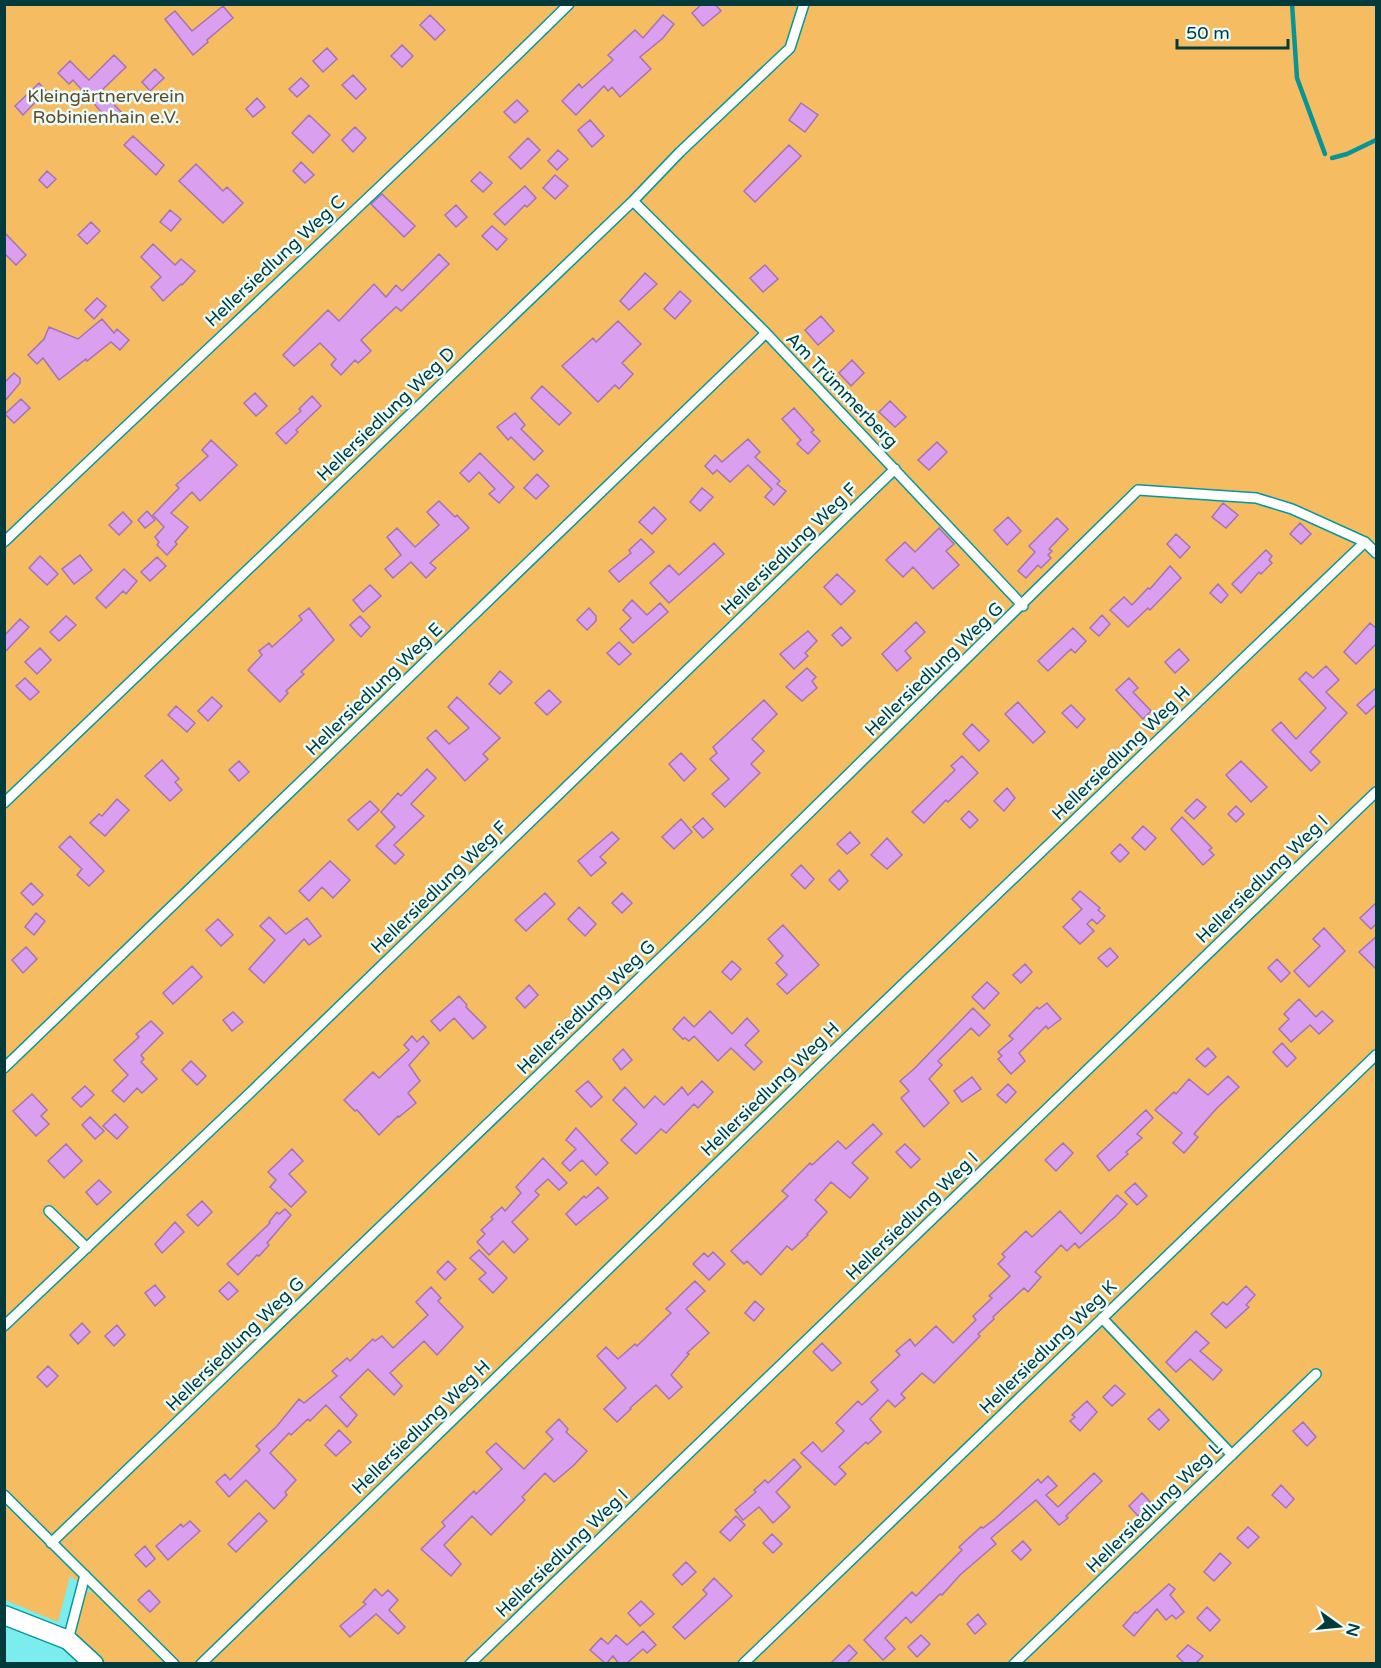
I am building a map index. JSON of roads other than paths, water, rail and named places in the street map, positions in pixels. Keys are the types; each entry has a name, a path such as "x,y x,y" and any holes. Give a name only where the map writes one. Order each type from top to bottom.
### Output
{"street":[{"path":"4,1615 68,1640 94,1664"}],"lane":[{"name":"Hellersiedlung Weg C","path":"4,542 500,73 569,4"},
{"name":"Hellersiedlung Weg D","path":"4,803 790,48 804,4"},
{"name":"Am Trümmerberg","path":"633,201 766,333 1023,606"},
{"name":"Hellersiedlung Weg E","path":"4,1068 766,333"},
{"name":"Hellersiedlung Weg F","path":"4,1326 251,1092 895,469"},
{"name":"Hellersiedlung Weg G","path":"51,1543 702,919 1023,606 1138,490 1256,498 1292,508 1365,542"},
{"path":"1365,542 1377,553"},
{"name":"Hellersiedlung Weg H","path":"201,1664 840,1045 1365,542"},
{"name":"Hellersiedlung Weg I","path":"470,1664 1377,792"},
{"name":"Hellersiedlung Weg K","path":"743,1664 1377,1054"},
{"path":"49,1211 87,1248"},
{"path":"1102,1318 1232,1455"},
{"name":"Hellersiedlung Weg L","path":"1014,1664 1316,1374"},
{"path":"4,1495 174,1664"},
{"path":"68,1640 85,1575"}],"waterway":[{"path":"1292,4 1297,78 1325,154"},
{"path":"1332,158 1347,154 1376,140"}],"park label":[{"name":"Kleingärtnerverein Robinienhain e.V.","path":"106,106"}]}
